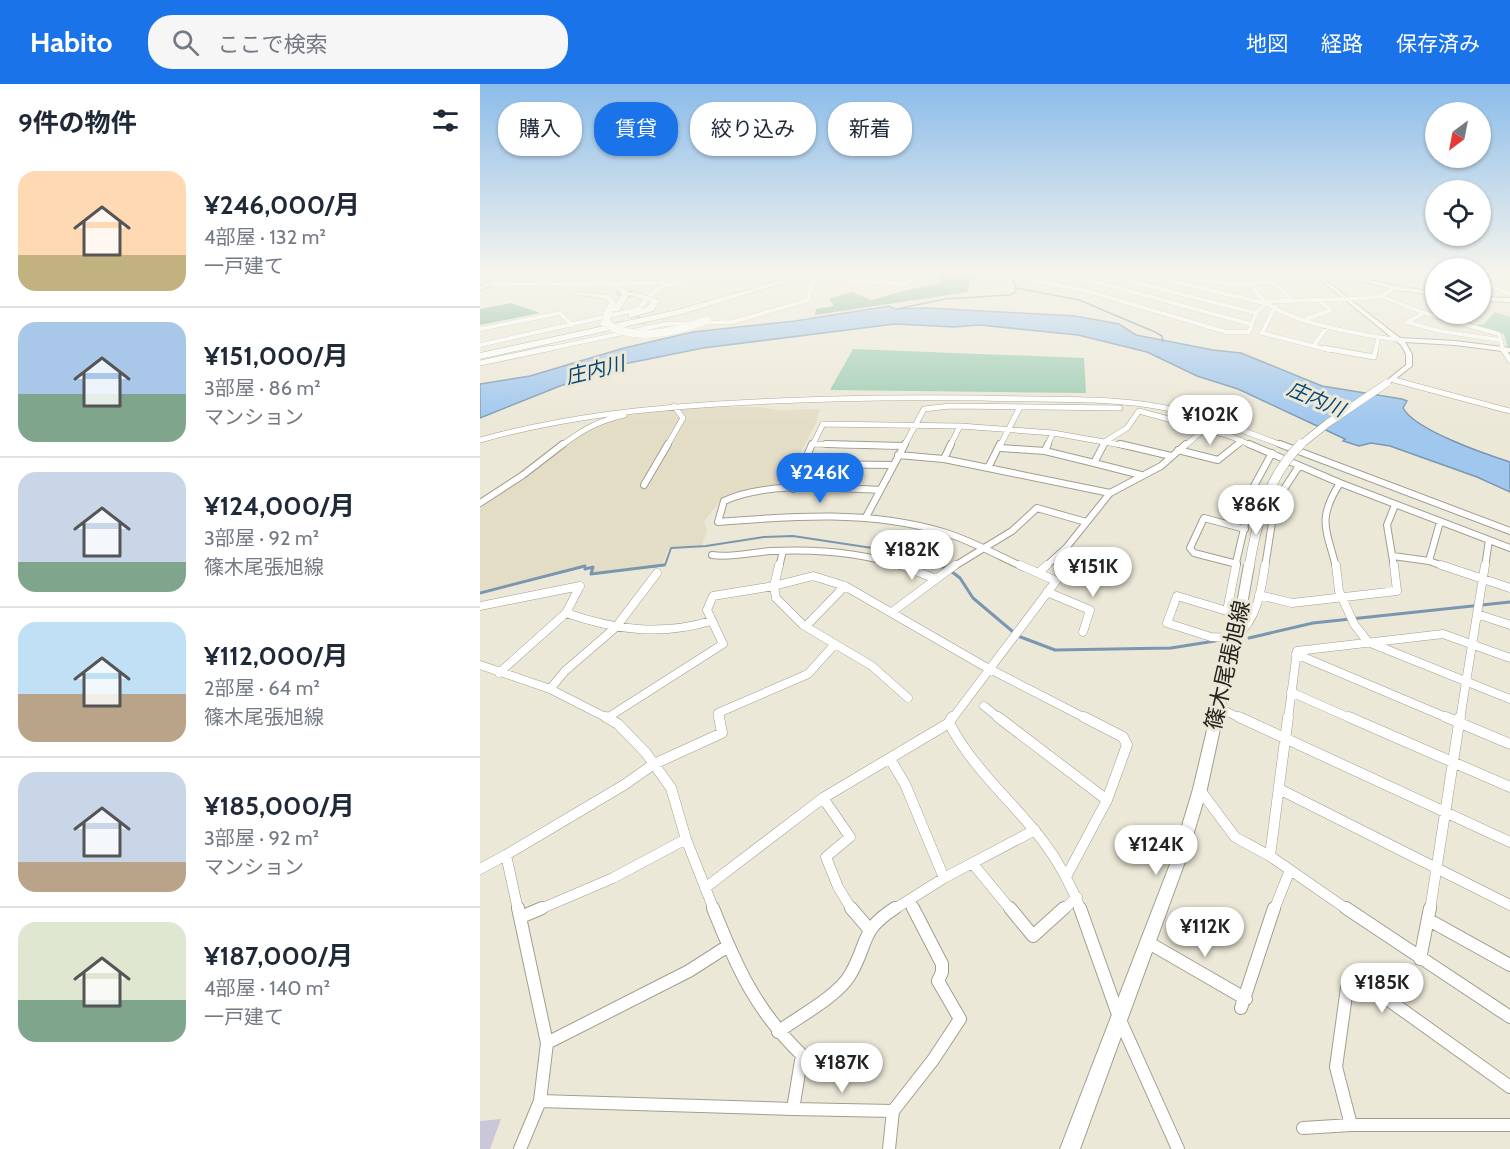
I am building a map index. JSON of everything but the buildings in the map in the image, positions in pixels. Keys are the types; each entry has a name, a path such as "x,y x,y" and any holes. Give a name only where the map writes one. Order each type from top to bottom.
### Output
{"highway":[{"path":"480,351 598,323"},
{"path":"605,323 622,332 670,331 698,323"},
{"path":"480,351 607,323"},
{"path":"588,333 631,323"},
{"path":"480,356 640,323"}],"main road":[{"path":"1378,323 1400,340 1510,350"},
{"name":"篠木尾張旭線","path":"1070,1149 1149,943 1179,859 1200,789 1232,639 1232,616 1242,604 1263,503 1281,466 1305,441 1407,369 1410,362 1408,350 1400,340"}],"street":[{"path":"480,329 512,323"},
{"path":"480,345 584,323"},
{"path":"480,363 647,325 697,323"},
{"path":"1195,323 1226,332 1249,332 1250,324 1245,323"},
{"path":"1266,323 1262,333 1330,350 1374,357 1378,338"},
{"path":"1318,323 1362,332 1378,338 1400,340"},
{"path":"1409,323 1439,331 1500,340"},
{"path":"1459,323 1499,334 1502,349 1510,360"},
{"path":"1314,345 1328,326"},
{"path":"1330,350 1337,359"},
{"path":"1390,381 1510,411"},
{"path":"480,440 564,419 649,408 804,399 914,397 1095,401 1149,405 1200,415 1510,531"},
{"path":"1149,405 1204,422 1209,425 1207,428"},
{"path":"644,484 682,418 674,406"},
{"path":"866,517 924,409 950,406 1115,408 1139,411 1230,436 1340,483 1510,548"},
{"path":"988,468 1020,407"},
{"path":"480,503 523,475 584,428 601,420 649,408"},
{"path":"1095,463 1106,441 1127,428 1139,411"},
{"path":"794,489 812,444 823,424 1011,428 1106,441 1171,456"},
{"path":"944,459 960,426"},
{"path":"1038,573 1066,548 1110,493 1161,466 1207,428"},
{"path":"1045,451 1053,433"},
{"path":"1230,436 1232,433 1275,444"},
{"path":"1178,450 1218,460 1242,441"},
{"path":"812,444 903,446"},
{"path":"1000,448 1045,451 1141,475"},
{"path":"1232,616 1228,596 1253,487 1262,467 1272,453"},
{"path":"898,454 944,459 1110,493"},
{"path":"804,464 892,465"},
{"path":"1232,616 1177,596 1167,623 1232,639 1245,632 1256,610 1275,509 1281,492 1299,466"},
{"path":"1340,483 1329,500 1324,518 1341,597 1352,620 1368,642 1510,699"},
{"path":"705,888 823,798 949,723 988,668 1056,581 943,532 866,517 794,516 718,522 724,501 734,495 794,489 880,490"},
{"path":"1259,595 1293,603 1397,591 1387,525 1395,505"},
{"path":"892,612 949,569 1012,531 1037,508 1086,522"},
{"path":"1236,564 1194,553 1190,548 1204,518 1245,529"},
{"path":"1429,561 1440,522"},
{"path":"1420,959 1429,920 1435,867 1489,540"},
{"path":"712,555 783,551 824,552 881,561 921,571 936,579"},
{"path":"783,551 774,586 776,598 806,626 872,666 908,698"},
{"path":"1393,556 1429,561 1510,588"},
{"path":"550,689 565,671 615,627 657,573"},
{"path":"607,718 621,706 723,644 707,610 713,596 774,586 813,576 845,586 892,612 937,641 1123,736 1127,745 1107,800 1066,877"},
{"path":"480,606 580,586 566,613 499,672"},
{"path":"806,626 845,586"},
{"path":"1047,592 1090,610 1083,632"},
{"path":"1478,609 1510,625"},
{"path":"566,613 591,623 637,632 663,632 711,621"},
{"path":"1270,856 1297,651 1443,634 1510,658"},
{"path":"480,869 624,785 654,764 722,733 718,713 808,674 835,644"},
{"path":"1296,654 1510,744"},
{"path":"480,665 550,689 587,706 618,724 654,764 671,788 686,839 737,968 778,1032 802,1055 793,1109"},
{"path":"1291,692 1510,787"},
{"path":"984,706 1107,800"},
{"path":"1217,707 1510,842"},
{"path":"949,723 957,743 1035,830 1055,858 1077,897 1120,1019 1178,1149"},
{"path":"890,759 904,784 944,878"},
{"path":"1200,789 1235,837 1270,856 1420,959 1510,1017"},
{"path":"1279,789 1510,905"},
{"path":"823,798 850,837 826,857 835,884 853,915 869,929"},
{"path":"778,1032 840,987 850,975 869,929 881,917 944,878 1035,830"},
{"path":"521,917 613,878 686,839"},
{"path":"506,855 547,1043 540,1101 520,1149"},
{"path":"973,864 1033,936 1077,897"},
{"path":"1149,943 1243,1004 1270,918 1290,870"},
{"path":"889,1149 893,1111 933,1060 960,1019 938,981 942,972 942,964 909,900"},
{"path":"1429,920 1510,965"},
{"path":"547,1043 689,971 728,946"},
{"path":"1352,1125 1336,1067 1347,988 1361,986 1383,996 1510,1087"},
{"path":"540,1101 893,1111"},
{"path":"1303,1128 1352,1125 1510,1125"}],"shaded area":[{"path":"684,407 820,409 816,423 784,485 724,496 704,522 707,531 702,545 669,547 662,565 592,573 594,564 480,591 480,507 527,476 587,428 601,422 655,409"}],"green space":[{"path":"1510,323 1510,349 1504,334 1472,325"},
{"path":"853,349 1084,358 1086,393 830,390"}],"water":[{"name":"庄内川","path":"779,323 1119,324 1136,335 1241,353 1322,386 1407,401 1403,408 1421,425 1452,440 1510,462 1510,492 1477,477 1390,446 1371,443 1359,446 1343,441 1345,439 1238,389 1197,376 1147,352 1078,335 980,325 954,327 895,324 703,348 619,365 480,418 480,384 530,376 624,348 693,332"}],"waterway":[{"path":"1133,323 1162,336 1163,342"},
{"path":"651,567 665,565 671,548 706,546 764,537 793,536 892,551 941,567"},
{"path":"585,567 585,569 593,567 591,574 664,565"},
{"path":"935,565 947,568 960,578 973,598 1018,636 1055,650 1171,648 1215,641"},
{"path":"480,593 585,567"},
{"path":"1249,638 1313,623 1510,602"}]}
